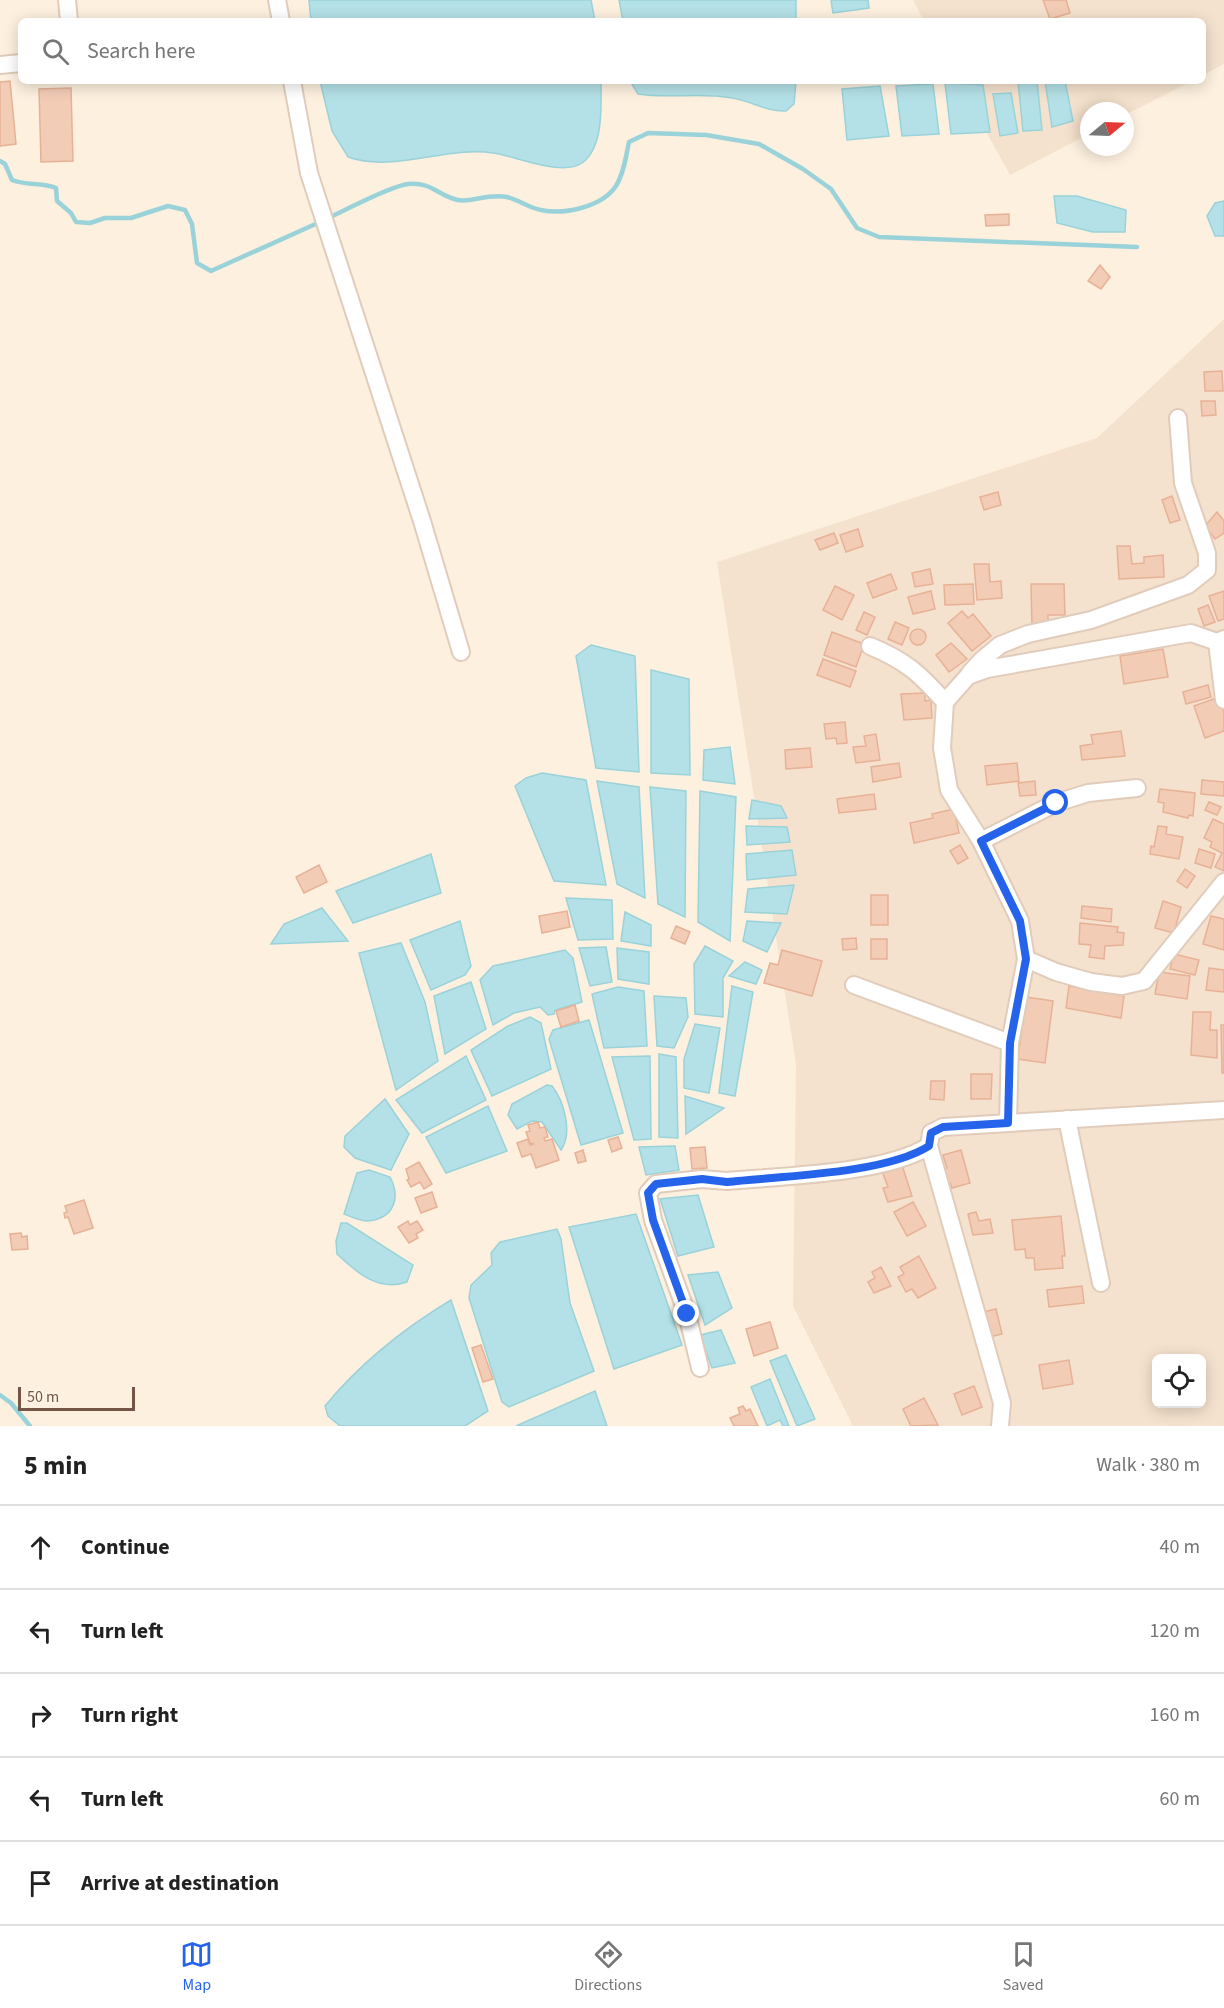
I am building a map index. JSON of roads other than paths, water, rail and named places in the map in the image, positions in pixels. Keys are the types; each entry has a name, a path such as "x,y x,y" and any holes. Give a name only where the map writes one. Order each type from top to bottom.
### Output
{"street":[{"path":"67,0 69,18"},
{"path":"277,0 280,18"},
{"path":"0,65 18,63"},
{"path":"293,84 309,173 461,652"},
{"path":"1008,1123 1010,1043 1026,959 1020,921 981,841 949,790 942,748 945,702 982,660 1000,645 1028,634 1091,620 1188,585 1207,570 1208,553 1183,483 1178,418"},
{"path":"968,676 987,669 1191,633 1220,640 1224,700"},
{"path":"870,646 900,659 921,675 945,702"},
{"path":"981,841 1056,803 1088,793 1137,788"},
{"path":"1026,959 1056,972 1091,982 1122,986 1144,981 1224,882"},
{"path":"854,986 1010,1043"},
{"path":"1000,1426 1002,1403 929,1146 931,1133 943,1127 1224,1110"},
{"path":"1067,1119 1101,1283"},
{"path":"700,1368 687,1314 653,1220 648,1193 656,1184 702,1179 727,1182 878,1165 912,1157 929,1146"}],"water":[{"path":"309,0 591,0 594,18 311,18"},
{"path":"619,0 796,0 796,18 622,18"},
{"path":"831,0 868,0 869,8 833,13"},
{"path":"321,84 601,84 598,137 589,156 582,163 573,167 551,167 493,153 475,152 401,161 365,161 348,157 332,131"},
{"path":"632,84 796,84 794,104 786,111 772,110 739,99 720,96 638,94"},
{"path":"933,84 939,134 902,136 896,86"},
{"path":"945,84 983,85 990,132 951,134"},
{"path":"1018,84 1037,84 1042,130 1023,131"},
{"path":"1045,84 1066,84 1073,121 1052,127"},
{"path":"880,86 889,136 847,140 842,89"},
{"path":"1011,93 1018,133 1000,136 993,94"},
{"path":"1054,196 1077,196 1126,210 1125,232 1093,232 1057,223"},
{"path":"1224,201 1224,236 1215,236 1207,216 1215,203"},
{"path":"591,645 635,656 639,772 596,768 576,656"},
{"path":"651,670 689,679 690,775 651,773"},
{"path":"730,747 735,784 703,780 704,750"},
{"path":"542,773 586,780 606,885 554,881 515,786 526,778"},
{"path":"597,781 639,787 645,898 617,884"},
{"path":"650,787 686,791 685,917 658,904"},
{"path":"700,791 736,797 730,941 698,922"},
{"path":"752,800 781,806 787,818 749,819"},
{"path":"746,826 787,827 790,842 747,845"},
{"path":"792,850 796,875 747,880 746,854"},
{"path":"431,854 441,893 353,923 336,891"},
{"path":"794,885 787,914 745,912 748,889"},
{"path":"566,898 612,900 613,939 578,940"},
{"path":"322,908 348,941 271,944 284,924"},
{"path":"625,912 651,925 651,946 621,941"},
{"path":"460,921 471,966 465,975 431,990 410,940"},
{"path":"747,921 781,923 767,952 743,941"},
{"path":"401,943 425,1002 438,1061 396,1090 359,953"},
{"path":"705,946 733,961 723,978 723,1017 695,1014 694,964"},
{"path":"606,947 612,982 590,986 579,948"},
{"path":"617,948 649,952 649,984 618,979"},
{"path":"565,950 573,958 582,1002 555,1010 554,1014 548,1015 540,1007 514,1013 493,1025 480,980 493,966"},
{"path":"745,962 762,970 756,984 729,976"},
{"path":"471,982 486,1029 445,1054 434,996"},
{"path":"732,986 753,992 735,1096 719,1093"},
{"path":"618,987 644,991 647,1046 604,1048 592,994"},
{"path":"654,996 686,998 688,1017 674,1048 657,1046"},
{"path":"530,1017 541,1023 551,1069 492,1096 471,1050 508,1026"},
{"path":"589,1020 623,1133 581,1145 549,1039 553,1030"},
{"path":"695,1024 720,1028 709,1093 684,1088 684,1059"},
{"path":"659,1054 676,1057 678,1138 659,1137"},
{"path":"466,1056 486,1100 422,1133 396,1100"},
{"path":"650,1056 651,1139 634,1140 612,1057"},
{"path":"547,1085 552,1086 556,1092 566,1117 565,1143 561,1150 542,1122 532,1121 517,1129 508,1115 512,1104"},
{"path":"685,1096 724,1108 686,1134"},
{"path":"385,1099 409,1134 391,1170 355,1158 344,1147 345,1136"},
{"path":"488,1106 507,1151 446,1173 426,1137"},
{"path":"675,1146 679,1170 646,1175 639,1147"},
{"path":"369,1170 390,1177 395,1200 389,1212 384,1216 364,1221 344,1214 357,1173"},
{"path":"698,1195 714,1247 678,1256 660,1199"},
{"path":"636,1214 682,1345 614,1369 569,1227"},
{"path":"341,1223 347,1223 413,1265 407,1282 387,1285 378,1283 361,1274 337,1254 336,1241"},
{"path":"557,1229 561,1239 570,1303 594,1371 509,1407 502,1402 469,1298 471,1285 492,1265 491,1253 500,1242"},
{"path":"718,1272 732,1308 705,1325 688,1275"},
{"path":"451,1300 488,1411 465,1426 340,1426 328,1416 325,1406 353,1375 384,1347"},
{"path":"721,1330 735,1363 712,1368 700,1335"},
{"path":"786,1355 815,1419 797,1426 770,1361"},
{"path":"770,1379 789,1426 783,1426 780,1420 767,1426 751,1387"},
{"path":"595,1391 607,1426 516,1426"}],"waterway":[{"path":"328,218 408,184 423,185 463,201 500,196 541,210 560,211 582,208 602,199 616,186 623,170 629,142 648,133 706,135 759,144 803,169 831,189 857,228 879,237 1137,247"},
{"path":"0,161 5,164 12,180 56,188 57,201 71,213 76,222 90,223 105,218 131,218 168,206 185,210 192,224 197,263 211,271 320,222"},
{"path":"0,1395 11,1403 30,1426"}]}
